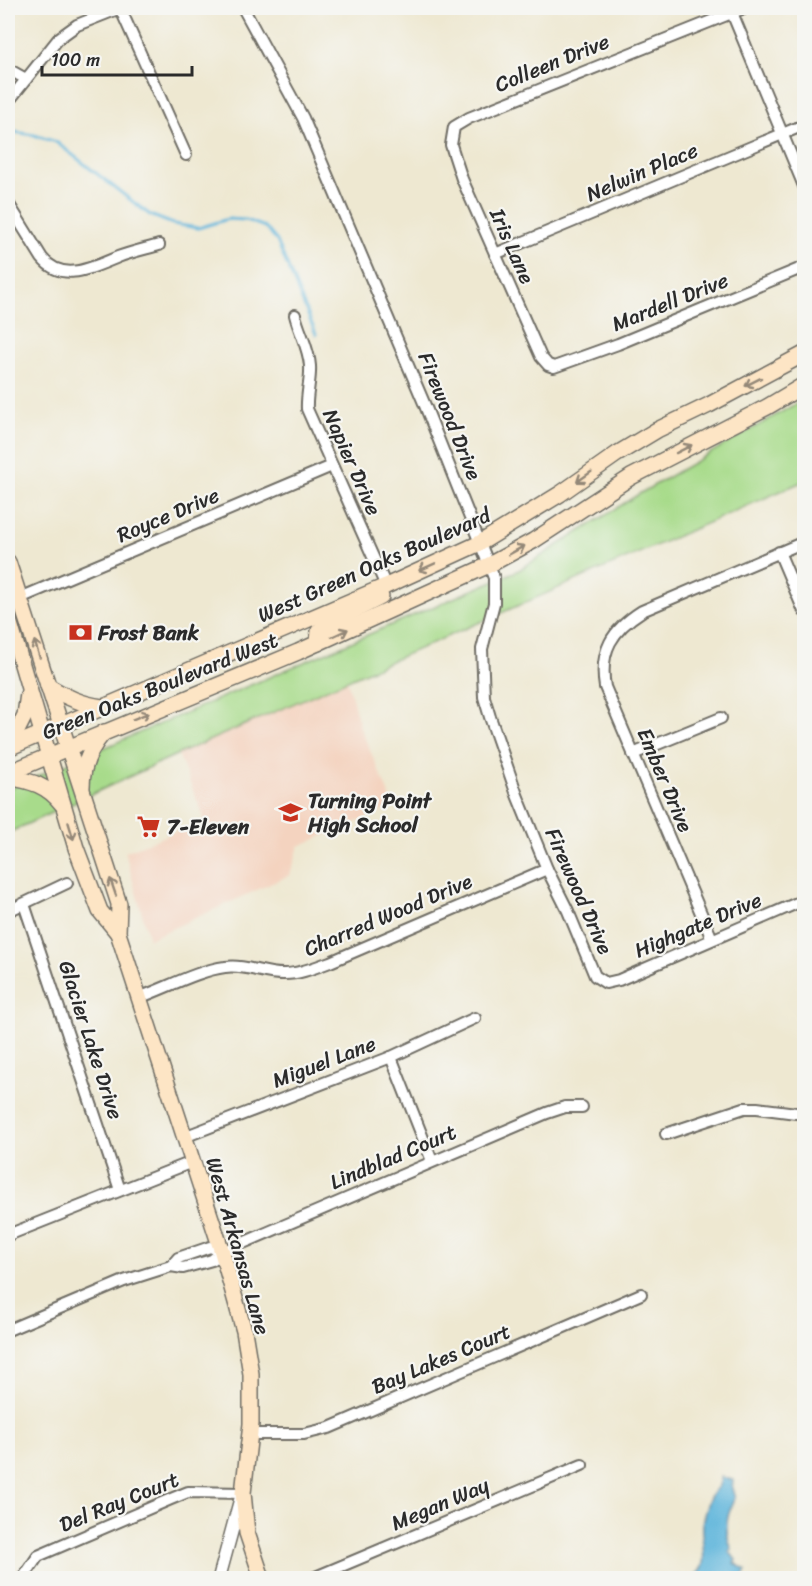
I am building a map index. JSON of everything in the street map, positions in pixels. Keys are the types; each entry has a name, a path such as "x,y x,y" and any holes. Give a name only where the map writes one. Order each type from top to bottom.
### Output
{"main road":[{"name":"West Green Oaks Boulevard","path":"8,748 386,586 480,543 657,430 804,354"},
{"name":"Green Oaks Boulevard West","path":"8,775 48,755 318,643 489,565 533,541 631,477 767,407 804,385"},
{"name":"West Arkansas Lane","path":"8,562 82,796 119,904 118,933 222,1252 244,1331 251,1374 250,1434 243,1493"},
{"path":"318,643 317,637 326,625 381,597 386,586"},
{"name":"West Arkansas Lane","path":"8,617 76,849 100,911 118,933"},
{"path":"48,686 65,697 83,704 102,707"},
{"path":"8,748 25,715 28,691"},
{"path":"82,796 86,761 105,731"},
{"path":"8,775 41,785 50,790 62,804"},
{"path":"243,1493 247,1533 262,1578"}],"street":[{"path":"8,102 59,39 77,25 120,8 186,155"},
{"name":"Firewood Drive","path":"243,8 303,118 424,403 494,578 494,603 482,650 484,697 517,795 547,869 568,911 595,976 606,983"},
{"name":"Colleen Drive","path":"451,138 456,125 469,118 730,10 744,8"},
{"path":"730,10 804,186"},
{"path":"8,69 26,79"},
{"name":"Nelwin Place","path":"495,254 804,125"},
{"name":"Iris Lane","path":"451,138 451,145 462,179 526,327 541,357 548,365"},
{"path":"8,203 42,258 59,271 75,273 159,245"},
{"name":"Mardell Drive","path":"548,365 554,367 563,365 804,267"},
{"name":"Napier Drive","path":"295,315 310,367 306,396 307,410 386,586"},
{"name":"Royce Drive","path":"20,598 332,466"},
{"path":"804,542 779,552 804,611"},
{"name":"Ember Drive","path":"712,939 605,687 602,670 605,652 615,634 626,621 642,611 779,552"},
{"path":"633,754 721,718"},
{"name":"Charred Wood Drive","path":"138,998 210,970 225,967 241,966 285,974 305,971 547,869"},
{"path":"8,910 67,883"},
{"name":"Highgate Drive","path":"606,983 619,980 804,900"},
{"name":"Glacier Lake Drive","path":"24,904 120,1190"},
{"name":"Miguel Lane","path":"184,1137 391,1057 475,1018"},
{"path":"391,1057 432,1161"},
{"name":"Lindblad Court","path":"8,1330 124,1281 171,1266 178,1258 210,1247 222,1252 547,1113 565,1107 582,1107"},
{"path":"666,1134 744,1108 804,1114"},
{"path":"8,1235 192,1162"},
{"name":"Bay Lakes Court","path":"250,1434 304,1434 329,1428 641,1294"},
{"name":"Megan Way","path":"313,1578 582,1465"},
{"name":"Del Ray Court","path":"23,1578 38,1556 188,1492 243,1493"},
{"name":"West Arkansas Lane","path":"219,1578 243,1493"}],"shaded area":[{"name":"Turning Point High School","path":"347,680 360,727 394,806 299,846 290,875 149,939 125,852 205,820 178,754"}],"green space":[{"path":"804,399 804,481 178,754 8,833 8,789 519,570 639,494"}],"water":[{"path":"721,1477 733,1480 732,1489 735,1497 727,1522 732,1549 729,1551 736,1560 734,1563 746,1570 743,1576 745,1578 689,1578 701,1569 703,1563 702,1524 709,1500 719,1486"}],"waterway":[{"path":"8,131 34,135 56,142 150,215 173,224 198,228 228,219 246,220 265,227 277,241 316,334"}],"place":[{"name":"Frost Bank","path":"80,633"},
{"name":"Turning Point High School","path":"290,813"},
{"name":"7-Eleven","path":"149,827"}]}
